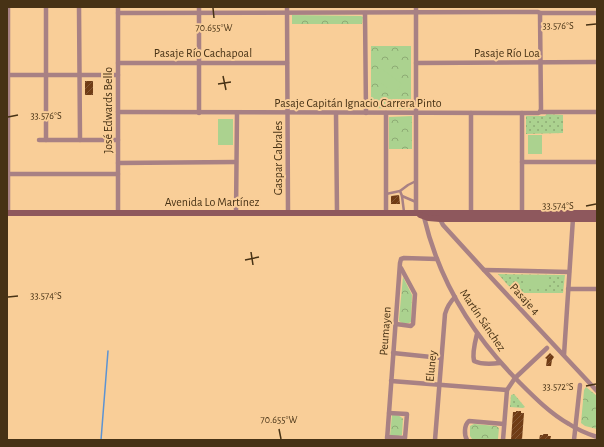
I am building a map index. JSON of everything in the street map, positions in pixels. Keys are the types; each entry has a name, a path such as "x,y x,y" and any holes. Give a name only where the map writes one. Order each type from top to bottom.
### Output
{"main road":[{"name":"Avenida Lo Martínez","path":"8,213 597,212"},
{"name":"Avenida Lo Martínez","path":"416,213 424,217 440,219 597,219"}],"street":[{"path":"8,7 8,213"},
{"path":"46,7 46,140"},
{"path":"79,7 80,140"},
{"name":"José Edwards Bello","path":"118,7 118,213"},
{"path":"199,7 199,113"},
{"path":"237,7 237,13"},
{"name":"Gaspar Cabrales","path":"287,7 288,213"},
{"path":"337,7 337,13"},
{"path":"387,7 387,13"},
{"path":"118,13 387,13 416,10 522,10 538,12 540,14 597,13"},
{"path":"416,10 416,213"},
{"path":"365,13 366,113"},
{"path":"540,14 540,112"},
{"name":"Pasaje Río Loa","path":"416,63 597,62"},
{"name":"Pasaje Río Cachapoal","path":"118,63 288,63"},
{"path":"7,75 118,75"},
{"name":"Pasaje Capitán Ignacio Carrera Pinto","path":"118,112 597,112"},
{"path":"236,213 237,113"},
{"path":"336,113 337,213"},
{"path":"386,113 386,213"},
{"path":"471,113 471,213"},
{"path":"522,113 522,212"},
{"path":"40,140 118,140"},
{"path":"118,163 236,162"},
{"path":"522,162 597,162"},
{"path":"7,174 118,174"},
{"name":"Martín Sánchez","path":"424,217 429,238 437,259 455,297 477,334 500,363 548,409 575,428 597,437"},
{"path":"564,355 573,218"},
{"name":"Pasaje 4","path":"440,219 443,225 484,270 597,391"},
{"path":"396,324 411,326 413,324 415,294 400,266 401,259 437,259"},
{"name":"Peumayen","path":"387,439 400,266"},
{"path":"484,270 569,272"},
{"path":"568,289 597,289"},
{"name":"Eluney","path":"435,440 445,314 447,307 455,297"},
{"path":"477,334 473,358 474,361 484,364 500,363"},
{"path":"503,440 507,390 515,378 547,348"},
{"path":"394,353 441,358"},
{"path":"391,381 507,390"},
{"path":"574,440 580,385"},
{"path":"387,439 405,438 407,414 389,413"},
{"path":"467,440 465,436 466,423 469,421 504,424"}],"lane":[{"path":"386,194 400,191 416,181"},
{"path":"400,191 404,213"},
{"path":"402,196 416,202"}],"green space":[{"path":"292,15 363,17 362,24 292,24"},
{"path":"371,46 411,46 411,109 371,108"},
{"path":"382,69 402,84 395,93 375,79"},
{"path":"547,114 563,115 563,133 526,134 526,116 545,116"},
{"path":"412,116 412,149 389,149 389,117"},
{"path":"218,119 233,119 233,145 218,145"},
{"path":"528,135 542,135 542,154 528,154"},
{"path":"498,274 565,275 563,293 515,293"},
{"path":"524,276 548,276 549,289 524,289"},
{"path":"403,277 412,295 411,322 409,323 402,323 399,321"},
{"path":"586,387 597,396 597,429 585,426 581,423 584,390"},
{"path":"514,394 525,407 510,407 511,395"},
{"path":"392,415 399,416 403,419 402,435 390,436"},
{"path":"474,424 496,426 499,428 498,439 472,439 470,436 470,426"}],"building":[{"path":"85,81 93,81 93,95 85,95"},
{"path":"399,195 400,204 391,204 391,196"},
{"path":"550,353 554,357 551,366 546,366 547,359 545,358"},
{"path":"521,411 521,413 524,413 522,440 511,440 513,412"},
{"path":"548,434 548,436 551,436 550,440 539,440 540,435"}],"waterway":[{"path":"101,440 108,351"}]}
